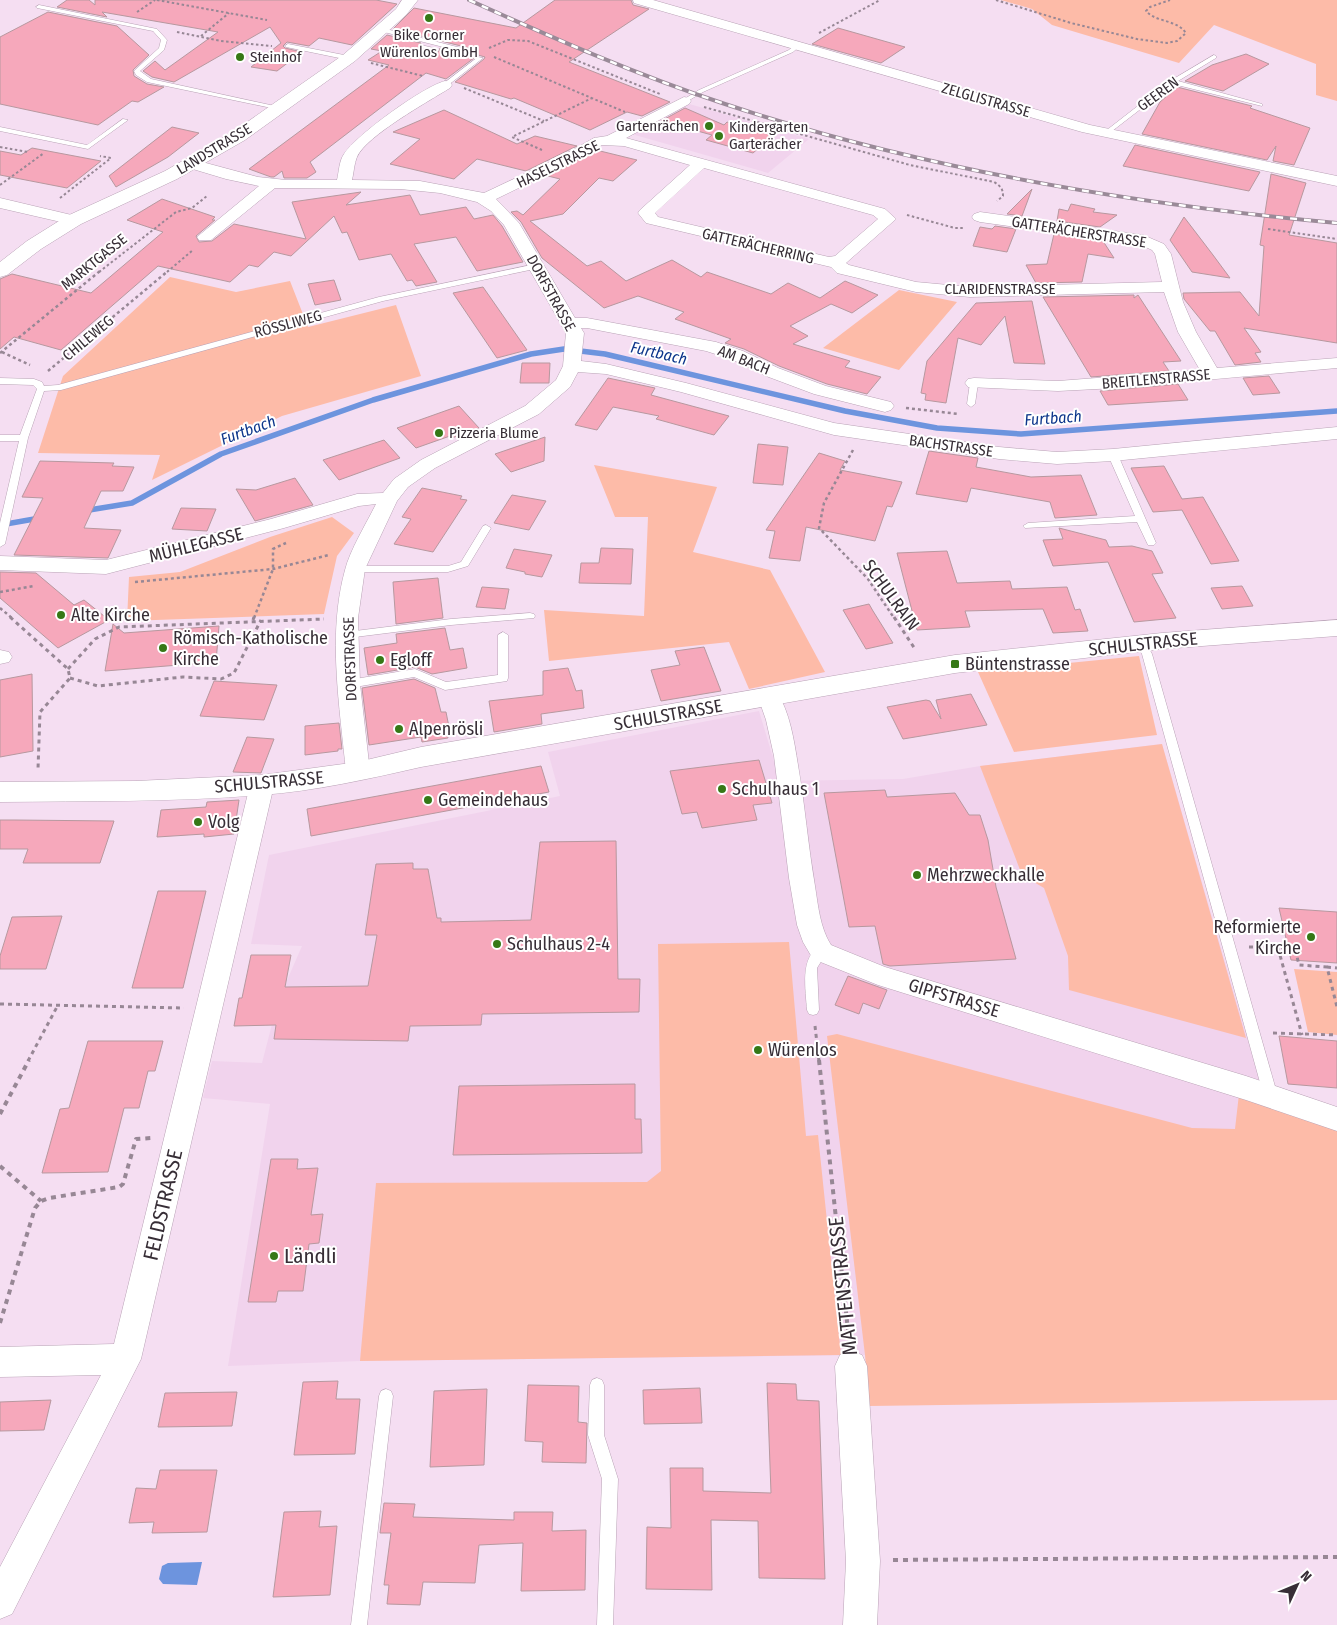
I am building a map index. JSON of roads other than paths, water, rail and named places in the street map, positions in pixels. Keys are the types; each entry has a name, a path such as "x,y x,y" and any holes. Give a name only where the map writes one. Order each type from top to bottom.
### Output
{"street":[{"name":"LANDSTRASSE","path":"0,271 34,245 74,220 191,164 281,108 349,58 380,32 401,12 410,0"},
{"name":"ZELGLISTRASSE","path":"639,0 1105,134 1337,181"},
{"path":"344,183 350,156 357,147 404,110 447,83"},
{"name":"HASELSTRASSE","path":"484,199 599,142 610,140 683,102"},
{"path":"610,140 625,142 701,163"},
{"name":"GATTERÄCHERRING","path":"701,163 879,212 888,219 841,258 829,262 652,220 646,213 701,163"},
{"name":"DORFSTRASSE","path":"191,164 233,177 272,183 428,186 484,199 498,208 511,223 575,333 574,356 564,383 532,410 428,464 402,484 388,499 360,555 355,569 347,627 349,684 358,772"},
{"path":"205,237 272,183"},
{"path":"0,203 74,220"},
{"name":"GATTERÄCHERSTRASSE","path":"980,217 1143,240 1153,244 1163,254 1171,287 1187,332 1211,374"},
{"name":"CLARIDENSTRASSE","path":"834,261 843,269 916,287 942,290 970,292 1171,287"},
{"name":"AM BACH","path":"571,324 587,323 710,346 737,355 818,393 885,406"},
{"name":"BACHSTRASSE","path":"574,356 606,368 802,416 861,434 999,453 1057,458 1113,455 1337,433"},
{"name":"BREITLENSTRASSE","path":"974,383 1058,386 1116,383 1337,363"},
{"path":"802,416 818,393"},
{"name":"MÜHLEGASSE","path":"0,563 106,566 278,524 356,500 370,498 388,499"},
{"name":"SCHULSTRASSE","path":"0,792 136,791 262,785 358,772 421,757 929,669 1142,643 1337,628"},
{"path":"769,698 777,715 791,794 807,916 812,938 821,952"},
{"name":"FELDSTRASSE","path":"0,1602 126,1359 262,785"},
{"name":"GIPFSTRASSE","path":"821,952 878,975 1337,1119"},
{"path":"0,1362 126,1359"},
{"name":"MATTENSTRASSE","path":"851,1366 863,1561 860,1625"}],"lane":[{"path":"39,8 151,29 160,34 164,40 162,49 137,71 143,78 158,84 281,108"},
{"path":"380,32 467,51"},
{"path":"380,32 435,49 425,55"},
{"path":"683,102 701,91 791,51 798,45"},
{"path":"288,46 349,58"},
{"path":"447,83 482,55"},
{"name":"GEEREN","path":"1105,134 1172,82 1214,57"},
{"path":"1172,82 1260,105"},
{"path":"0,128 88,147 125,120"},
{"name":"RÖSSLIWEG","path":"41,389 58,388 172,355 400,294 536,266"},
{"path":"0,381 34,382 39,384 41,389 24,438 0,544"},
{"path":"971,404 974,383"},
{"path":"0,438 24,438"},
{"path":"1113,455 1139,519 1151,543"},
{"path":"1028,526 1139,519"},
{"path":"355,569 448,569 465,564 486,528"},
{"path":"347,627 530,616"},
{"path":"349,684 414,673 445,686 503,678 503,635"},
{"path":"1142,643 1147,654 1271,1097"},
{"path":"813,1010 811,967 821,952"},
{"path":"597,1384 596,1435 610,1479 605,1625"},
{"path":"359,1625 386,1396"}],"water":[{"path":"202,1562 197,1585 163,1584 159,1579 162,1566 168,1563"}],"waterway":[{"name":"Furtbach","path":"83,511 132,503 221,454 373,400 531,354 564,349 605,354 845,411 937,428 1021,434 1337,411"},
{"name":"Furtbach","path":"0,525 40,518"}],"railway":[{"path":"469,0 596,55 692,93 799,127 874,147 1028,181 1105,194 1182,206 1337,223"}],"place":[{"name":"Bike Corner Würenlos GmbH","path":"429,18"},
{"name":"Steinhof","path":"240,57"},
{"name":"Gartenrächen","path":"709,126"},
{"name":"Kindergarten Garterächer","path":"719,136"},
{"name":"Pizzeria Blume","path":"439,433"},
{"name":"Alte Kirche","path":"61,615"},
{"name":"Römisch-Katholische Kirche","path":"163,648"},
{"name":"Egloff","path":"380,660"},
{"name":"Büntenstrasse","path":"955,664"},
{"name":"Alpenrösli","path":"399,729"},
{"name":"Schulhaus 1","path":"722,789"},
{"name":"Gemeindehaus","path":"428,800"},
{"name":"Volg","path":"198,822"},
{"name":"Mehrzweckhalle","path":"917,875"},
{"name":"Reformierte Kirche","path":"1311,937"},
{"name":"Schulhaus 2-4","path":"497,944"},
{"name":"Würenlos","path":"758,1050"},
{"name":"Ländli","path":"274,1256"}]}
